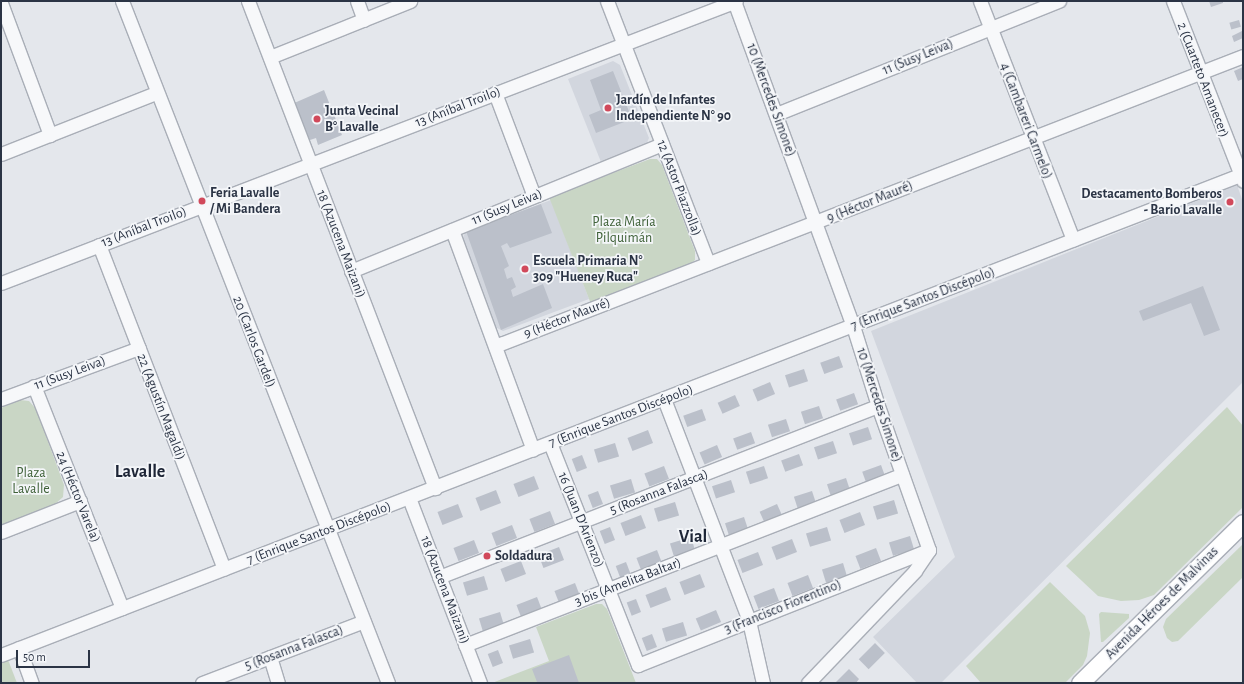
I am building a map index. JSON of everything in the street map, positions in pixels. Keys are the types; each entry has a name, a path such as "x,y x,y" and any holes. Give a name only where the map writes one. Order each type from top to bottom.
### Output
{"main road":[{"name":"Avenida Héroes de Malvinas","path":"1080,683 1243,523"}],"street":[{"name":"20 (Carlos Gardel)","path":"122,1 156,93 388,683"},
{"name":"18 (Azucena Maizani)","path":"248,1 435,488"},
{"path":"357,1 364,20"},
{"path":"270,57 410,1"},
{"name":"12 (Astor Piazzolla)","path":"607,1 708,264"},
{"name":"13 (Aníbal Troilo)","path":"1,283 200,205 735,1"},
{"name":"10 (Mercedes Simone)","path":"735,1 853,326 878,406 929,550"},
{"name":"4 (Cambareri Carmelo)","path":"980,1 1073,240"},
{"name":"11 (Susy Leiva)","path":"776,114 1059,1"},
{"name":"2 (Cuarteto Amanecer)","path":"1173,1 1242,178"},
{"path":"1,3 50,135"},
{"name":"9 (Héctor Mauré)","path":"495,346 816,224 1243,56"},
{"path":"1,154 156,93"},
{"path":"495,93 534,196"},
{"name":"11 (Susy Leiva)","path":"351,271 662,144"},
{"name":"7 (Enrique Santos Discépolo)","path":"1,655 1073,240 1242,178"},
{"path":"452,230 533,450"},
{"name":"22 (Agustín Magaldi)","path":"99,245 224,569"},
{"name":"11 (Susy Leiva)","path":"1,399 139,348"},
{"name":"24 (Héctor Varela)","path":"34,386 122,608"},
{"path":"664,399 749,621 764,683"},
{"name":"5 (Rosanna Falasca)","path":"439,577 878,406"},
{"name":"16 (Juan D'Arienzo)","path":"550,443 638,665"},
{"name":"3 bis (Amelita Baltar)","path":"465,645 902,475"},
{"name":"18 (Azucena Maizani)","path":"409,498 480,683"},
{"path":"1,532 80,501"},
{"path":"808,683 915,571 929,550"},
{"name":"3 (Francisco Fiorentino)","path":"638,665 929,550"},
{"name":"5 (Rosanna Falasca)","path":"204,683 364,621"},
{"path":"19,648 32,683"},
{"path":"270,657 278,683"}],"shaded area":[{"name":"Jardín de Infantes Independiente N° 90","path":"613,61 620,65 649,138 646,145 601,162 568,79"},
{"path":"1237,185 1243,202 1243,382 941,683 917,683 873,637 955,557 871,331"},
{"name":"Escuela Primaria N° 309 \"Hueney Ruca\"","path":"551,200 589,299 503,331 495,327 462,239 466,231"}],"green space":[{"name":"Plaza María Pilquimán","path":"650,159 657,159 662,165 695,251 695,260 689,265 591,304 549,197"},
{"name":"Plaza Lavalle","path":"20,400 29,401 36,409 64,485 63,497 55,504 1,526 1,408"},
{"path":"1227,407 1243,426 1243,507 1154,595 1139,600 1121,601 1098,596 1066,566"},
{"path":"1243,544 1243,577 1178,641 1172,642 1167,638 1163,627 1166,619"},
{"path":"1050,582 1085,616 1090,633 1087,656 1083,665 1065,683 981,683 966,666"},
{"path":"596,604 602,604 607,609 636,683 492,683 549,661 536,627"},
{"path":"1101,612 1129,614 1129,618 1103,642 1101,642 1099,614"},
{"path":"7,657 17,683 1,683 1,660"}],"building":[{"path":"1209,1 1223,1 1223,3 1211,7"},
{"path":"1239,20 1241,27 1231,29 1229,23"},
{"path":"1242,31 1243,38 1234,42 1232,36"},
{"path":"1243,67 1243,79 1238,81 1234,71"},
{"name":"Jardín de Infantes Independiente N° 90","path":"613,71 632,119 596,133 589,115 601,110 590,80"},
{"name":"Junta Vecinal B° Lavalle","path":"324,90 342,135 318,145 316,138 307,141 292,104"},
{"name":"Escuela Primaria N° 309 \"Hueney Ruca\"","path":"541,204 552,233 510,248 507,243 501,246 509,266 504,269 507,279 512,277 516,287 511,290 513,297 543,284 552,308 501,330 466,231"},
{"path":"1203,286 1220,330 1204,336 1191,303 1143,321 1139,311"},
{"path":"839,356 843,367 824,374 820,363"},
{"path":"804,369 808,381 789,388 785,375"},
{"path":"770,382 775,394 758,401 753,389"},
{"path":"854,393 858,404 840,411 836,399"},
{"path":"735,395 740,406 723,414 718,403"},
{"path":"819,406 823,418 805,424 801,412"},
{"path":"702,409 706,420 687,427 683,416"},
{"path":"786,419 790,431 772,437 768,425"},
{"path":"868,427 872,439 853,446 849,433"},
{"path":"648,430 653,443 632,451 627,438"},
{"path":"751,432 755,443 737,450 733,438"},
{"path":"833,441 837,453 818,460 814,447"},
{"path":"615,443 619,456 598,463 594,449"},
{"path":"717,445 722,457 705,464 700,452"},
{"path":"799,454 803,465 785,472 781,460"},
{"path":"582,455 587,468 577,472 572,459"},
{"path":"881,465 885,476 866,483 862,472"},
{"path":"664,466 669,479 649,487 644,474"},
{"path":"764,466 768,478 750,484 746,472"},
{"path":"534,476 539,489 518,497 513,484"},
{"path":"846,478 850,490 831,497 827,484"},
{"path":"631,479 635,492 614,499 610,485"},
{"path":"731,480 735,492 716,499 712,486"},
{"path":"496,490 501,503 480,511 475,498"},
{"path":"598,491 603,504 593,508 588,495"},
{"path":"812,491 816,503 798,509 794,497"},
{"path":"894,500 898,513 877,520 873,506"},
{"path":"675,502 679,515 658,522 654,508"},
{"path":"458,504 463,517 442,525 437,512"},
{"path":"777,504 782,515 765,523 760,512"},
{"path":"550,511 555,524 534,532 529,519"},
{"path":"860,512 865,525 844,533 839,520"},
{"path":"641,515 646,528 625,536 620,523"},
{"path":"744,517 748,529 729,536 725,523"},
{"path":"512,525 517,538 496,546 491,533"},
{"path":"610,527 615,540 605,544 600,531"},
{"path":"827,527 831,540 810,547 806,533"},
{"path":"910,536 914,549 893,556 889,542"},
{"path":"691,537 695,550 674,557 670,543"},
{"path":"792,539 797,552 776,560 771,547"},
{"path":"474,540 479,553 458,561 453,548"},
{"path":"559,547 564,560 543,568 538,555"},
{"path":"876,548 881,561 860,569 855,556"},
{"path":"657,550 662,563 641,571 636,558"},
{"path":"758,552 763,565 742,573 737,560"},
{"path":"521,561 526,574 505,582 500,569"},
{"path":"626,562 631,575 621,579 616,566"},
{"path":"843,563 847,576 826,583 822,569"},
{"path":"700,574 705,587 684,595 679,582"},
{"path":"808,575 813,588 792,596 787,583"},
{"path":"484,576 488,589 467,596 463,582"},
{"path":"575,583 580,596 559,604 554,591"},
{"path":"666,587 671,600 650,608 645,595"},
{"path":"774,588 779,601 758,609 753,596"},
{"path":"537,597 542,610 521,618 516,605"},
{"path":"636,599 641,612 632,616 627,603"},
{"path":"716,610 721,622 701,631 696,619"},
{"path":"500,612 504,625 483,632 479,618"},
{"path":"683,622 687,635 666,642 662,628"},
{"path":"652,634 657,647 647,651 642,638"},
{"path":"530,639 534,652 513,659 509,645"},
{"path":"875,643 885,653 869,669 859,659"},
{"path":"498,650 503,663 493,667 488,654"},
{"path":"569,655 579,683 534,683 537,682 532,669"},
{"path":"849,669 859,679 856,683 835,683"}],"place":[{"name":"Jardín de Infantes Independiente N° 90","path":"608,108"},
{"name":"Junta Vecinal B° Lavalle","path":"317,119"},
{"name":"Feria Lavalle / Mi Bandera","path":"202,201"},
{"name":"Destacamento Bomberos - Bario Lavalle","path":"1230,202"},
{"name":"Escuela Primaria N° 309 \"Hueney Ruca\"","path":"525,269"},
{"name":"Soldadura","path":"487,556"}],"district":[{"name":"Lavalle","path":"140,472"},
{"name":"Vial","path":"693,537"}]}
